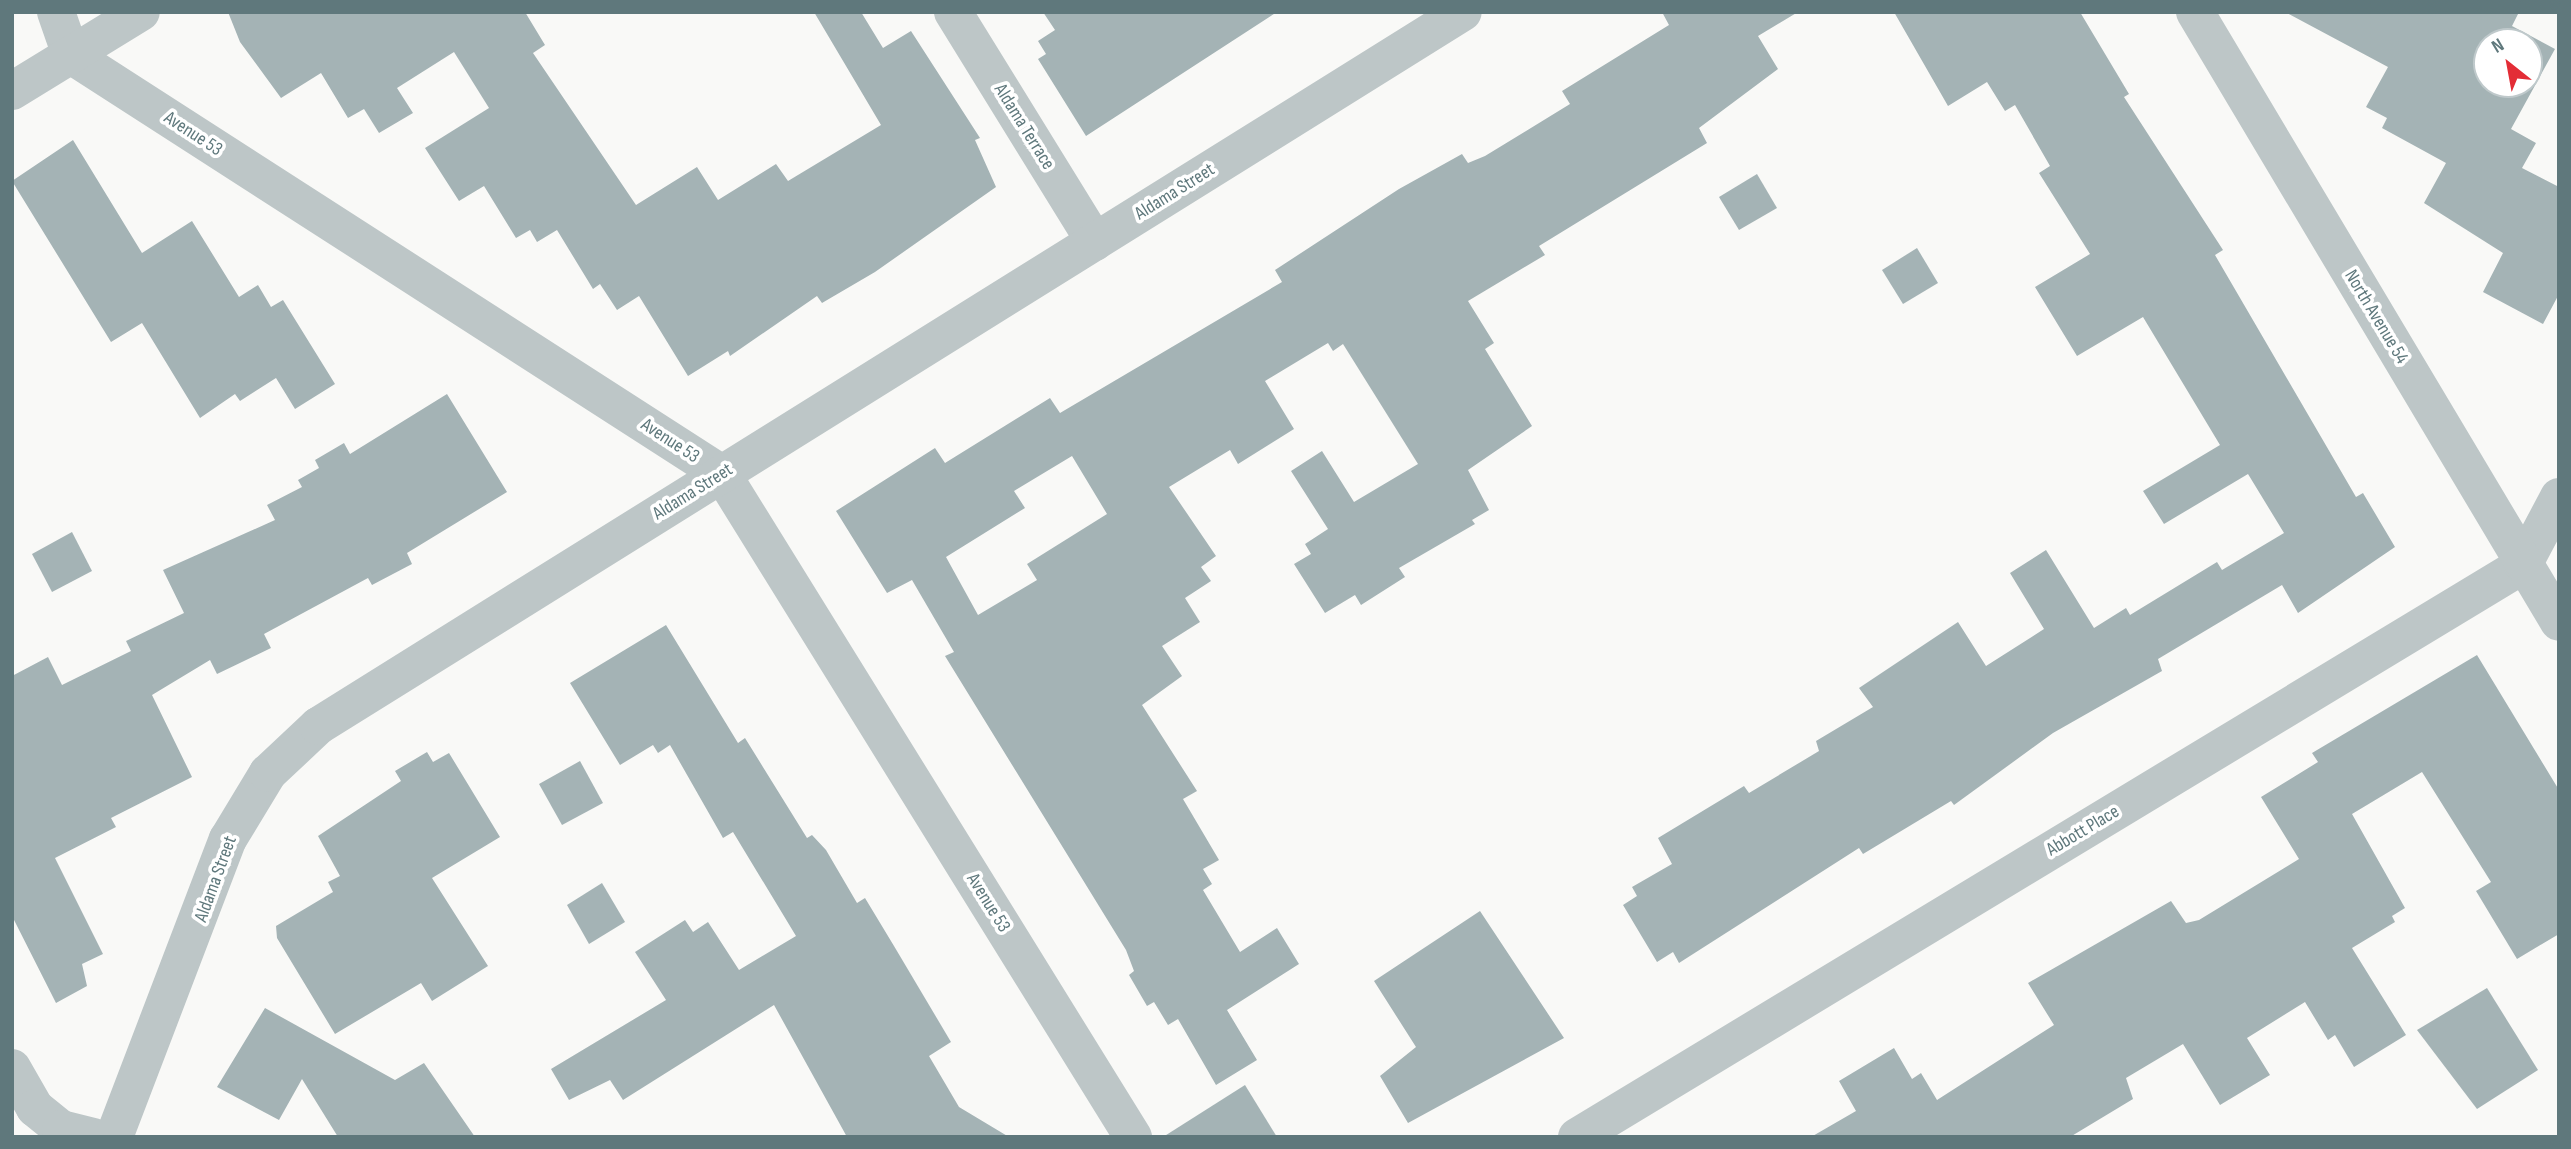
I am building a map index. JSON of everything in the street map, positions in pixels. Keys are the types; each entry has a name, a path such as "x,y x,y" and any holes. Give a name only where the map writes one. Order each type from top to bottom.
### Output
{"street":[{"path":"57,12 71,55"},
{"path":"12,91 141,12"},
{"name":"Aldama Terrace","path":"953,12 1095,242"},
{"name":"Aldama Street","path":"114,1137 228,839 268,773 318,726 1463,12"},
{"name":"North Avenue 54","path":"2195,12 2559,622"},
{"name":"Avenue 53","path":"71,55 722,474 1133,1137"},
{"path":"2523,565 2559,497"},
{"name":"Abbott Place","path":"1577,1137 2523,565"},
{"path":"12,1068 34,1108 61,1129 94,1137"}],"building":[{"path":"228,12 525,12 545,45 533,53 636,205 697,167 718,200 776,164 788,181 881,125 814,12 861,12 883,48 911,31 980,138 975,140 996,187 875,272 822,303 817,296 730,356 728,351 688,376 639,296 617,310 600,284 593,289 557,230 537,242 530,230 516,238 484,186 459,201 425,148 489,108 454,52 397,88 413,113 379,133 364,109 348,118 321,73 281,98 240,42"},
{"path":"1043,12 1277,12 1086,136 1038,59 1046,54 1038,41 1055,30"},
{"path":"1662,12 1798,12 1758,36 1778,69 1699,128 1707,143 1539,246 1545,255 1468,301 1494,343 1485,349 1532,426 1468,470 1489,510 1472,520 1475,524 1399,568 1405,577 1361,605 1355,595 1325,613 1294,564 1311,554 1305,544 1328,529 1291,471 1322,451 1354,502 1418,464 1343,344 1333,351 1328,343 1265,381 1294,429 1238,464 1230,450 1169,487 1216,556 1201,567 1211,581 1185,598 1200,622 1162,646 1182,676 1142,705 1197,791 1183,799 1219,860 1203,869 1212,884 1203,890 1240,952 1277,928 1299,964 1227,1010 1257,1060 1216,1085 1178,1019 1168,1025 1154,1002 1147,1006 1129,975 1134,971 1126,950 945,656 954,652 912,580 887,593 836,511 935,448 945,463 1050,398 1060,413 1282,282 1275,270 1399,189 1462,154 1468,163 1485,156 1570,104 1562,91 1669,25","holes":["1072,456 1107,514 1027,564 1037,580 978,615 946,557 1025,508 1014,491"]},
{"path":"1894,12 2080,12 2129,94 2124,97 2223,250 2215,255 2356,497 2363,493 2395,547 2298,613 2282,585 2158,659 2162,671 2053,733 1954,805 1951,801 1863,854 1859,848 1679,963 1673,952 1657,962 1623,905 1637,896 1632,887 1672,864 1658,838 1744,786 1749,793 1819,751 1816,741 1873,707 1859,688 1958,622 1986,666 2044,629 2010,573 2046,550 2094,628 2126,608 2130,615 2217,562 2222,570 2284,533 2248,474 2164,524 2143,491 2220,445 2143,317 2077,356 2035,287 2090,254 2039,173 2050,166 2015,105 2005,111 1987,82 1948,106"},
{"path":"2285,12 2519,12 2512,26 2516,28 2473,28 2473,98 2528,98 2511,129 2536,143 2522,168 2559,187 2559,294 2543,324 2483,292 2503,253 2424,203 2446,163 2382,128 2387,118 2366,107 2388,67"},
{"path":"2543,43 2555,49 2543,71"},
{"path":"73,140 142,253 192,221 239,297 258,285 271,307 283,300 335,384 295,409 276,378 240,401 235,394 200,418 142,323 111,342 12,181"},
{"path":"1757,174 1777,208 1739,230 1719,197"},
{"path":"1917,248 1938,283 1903,304 1882,270"},
{"path":"447,394 507,492 407,553 412,564 372,585 368,578 264,634 271,648 217,674 210,660 152,695 192,777 111,818 116,827 55,858 103,954 82,964 87,986 56,1003 12,916 12,676 48,657 62,685 131,651 126,641 184,613 163,570 275,520 267,505 302,487 298,480 319,468 315,460 344,443 350,454"},
{"path":"72,532 92,571 52,592 32,554"},
{"path":"666,625 738,743 745,738 807,838 812,835 826,850 857,903 865,898 951,1042 929,1056 959,1107 1009,1137 847,1137 774,1005 623,1100 610,1080 569,1100 551,1069 666,1000 635,952 685,920 693,932 708,922 739,970 796,936 733,832 723,838 670,745 658,753 653,745 620,765 570,683"},
{"path":"2477,655 2559,790 2559,934 2517,959 2476,891 2491,882 2422,772 2352,814 2405,908 2392,916 2395,922 2352,948 2406,1035 2354,1067 2335,1035 2328,1040 2305,1002 2247,1038 2270,1075 2220,1105 2183,1044 2126,1078 2133,1099 2070,1137 1811,1137 1856,1111 1839,1081 1894,1048 1912,1079 1921,1073 1937,1100 2054,1025 2028,983 2171,901 2186,923 2199,920 2299,859 2261,797 2318,762 2312,753"},
{"path":"427,752 433,762 449,753 500,837 432,878 488,966 432,1001 421,983 335,1034 277,938 276,926 333,892 328,882 340,876 318,836 401,781 395,771"},
{"path":"580,761 603,803 562,825 539,784"},
{"path":"602,883 625,922 589,944 567,905"},
{"path":"1480,911 1564,1038 1408,1123 1380,1076 1416,1047 1374,981"},
{"path":"2487,988 2538,1070 2477,1109 2417,1030"},
{"path":"265,1008 395,1080 424,1063 475,1137 338,1137 302,1079 279,1120 217,1087"},
{"path":"1245,1085 1277,1137 1163,1137"}]}
